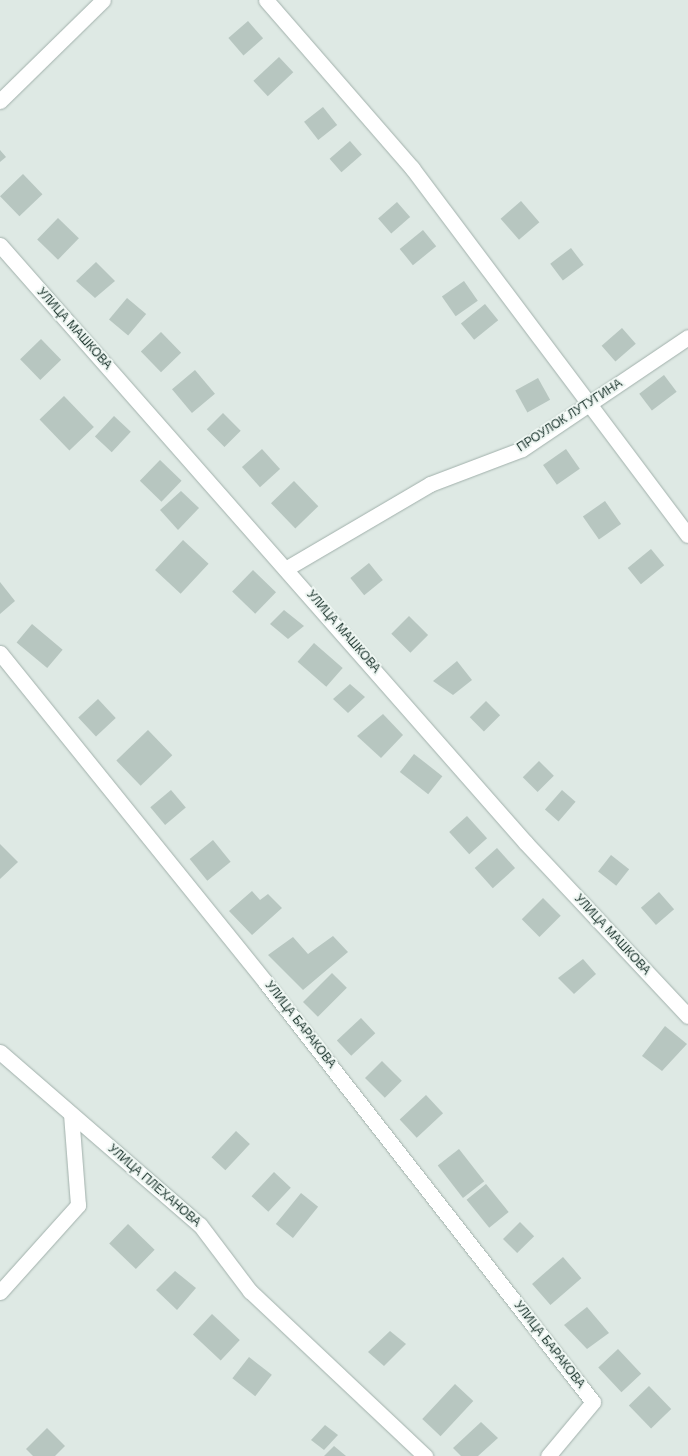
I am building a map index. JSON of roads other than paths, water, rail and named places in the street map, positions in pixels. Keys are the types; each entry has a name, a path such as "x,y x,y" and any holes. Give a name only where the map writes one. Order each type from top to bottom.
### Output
{"street":[{"path":"0,101 102,0"},
{"path":"266,0 412,168 688,534"},
{"name":"УЛИЦА МАШКОВА","path":"0,245 287,568 526,842 688,1016"},
{"name":"ПРОУЛОК ЛУТУГИНА","path":"287,568 430,484 522,449 590,405 688,337"},
{"name":"УЛИЦА БАРАКОВА","path":"0,654 266,983 593,1402 548,1456"},
{"name":"УЛИЦА ПЛЕХАНОВА","path":"0,1052 200,1225 250,1291 425,1456"},
{"path":"0,1292 78,1205 71,1114"}]}
